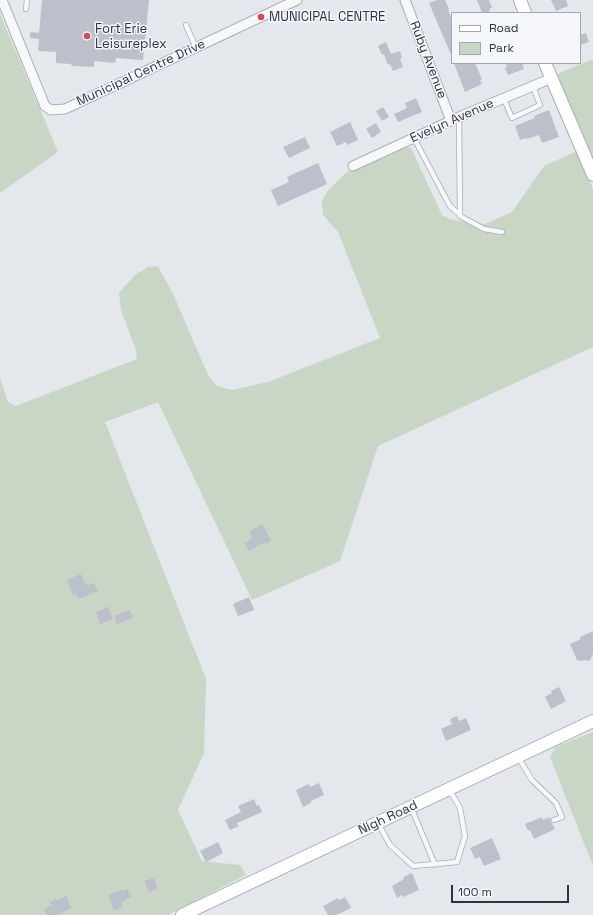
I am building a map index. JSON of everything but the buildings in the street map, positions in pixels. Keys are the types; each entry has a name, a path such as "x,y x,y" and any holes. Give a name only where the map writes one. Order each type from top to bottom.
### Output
{"street":[{"name":"Municipal Centre Drive","path":"2,0 45,106 51,110 65,110 297,0"},
{"name":"Ruby Avenue","path":"405,0 455,119"},
{"path":"520,0 525,12"},
{"path":"545,64 593,175"},
{"name":"Evelyn Avenue","path":"353,166 455,119 552,78"},
{"name":"Nigh Road","path":"182,915 593,721"}],"lane":[{"path":"26,9 27,0"},
{"path":"186,25 196,48"},
{"path":"504,98 512,118 540,105 533,86"},
{"path":"455,119 460,216"},
{"path":"414,138 450,206 460,216 484,229 502,232"},
{"path":"518,757 532,780 556,803 562,817 554,820"},
{"path":"378,822 390,845 414,866 458,862 465,836 460,808 449,789"},
{"path":"411,807 435,865"}],"green space":[{"path":"0,14 58,152 0,193"},
{"path":"593,59 593,173 552,76"},
{"path":"400,146 411,148 442,215 452,220 485,224 512,212 544,166 577,151 593,189 593,347 378,446 340,561 252,600 158,402 105,422 206,679 204,753 178,810 202,861 240,865 246,875 168,915 0,915 0,378 8,402 16,406 137,359 136,350 121,310 119,293 135,275 148,267 158,266 173,294 208,375 217,386 232,390 268,382 380,338 338,232 323,215 322,201 328,190 347,172"},
{"path":"593,732 593,866 550,757 555,747"}],"place":[{"name":"MUNICIPAL CENTRE","path":"261,17"},
{"name":"Fort Erie Leisureplex","path":"87,36"}]}
